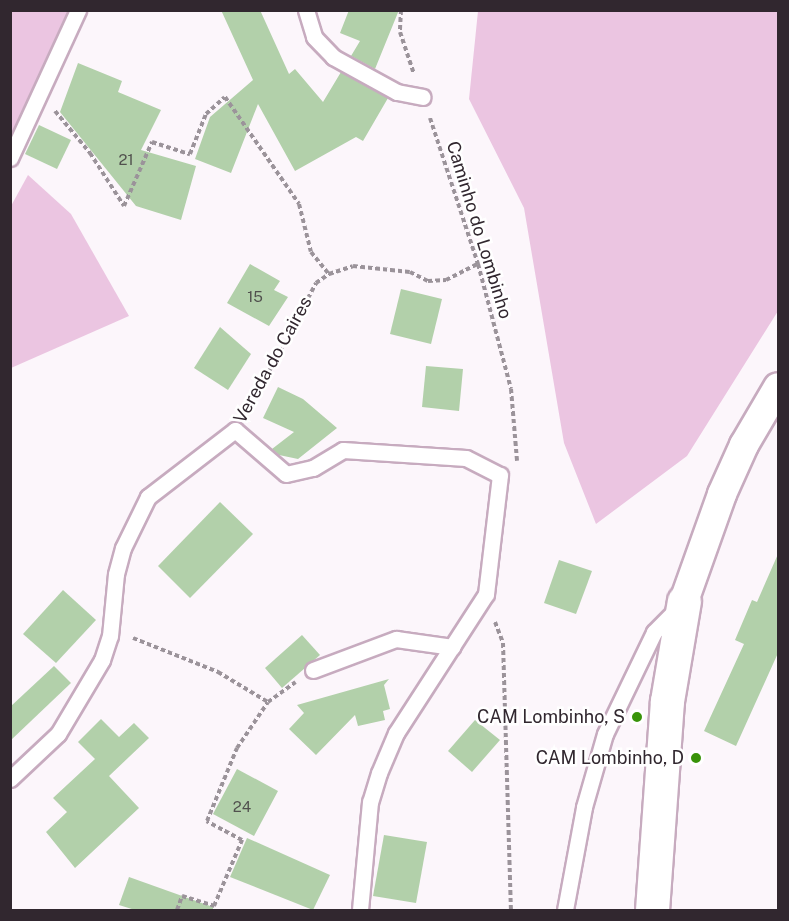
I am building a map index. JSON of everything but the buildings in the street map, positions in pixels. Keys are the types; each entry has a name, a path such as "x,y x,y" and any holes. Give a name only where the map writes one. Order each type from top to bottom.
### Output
{"main road":[{"path":"652,910 667,701 684,601"}],"street":[{"path":"684,601 722,494 744,445 778,387"}],"lane":[{"path":"10,158 78,10"},
{"path":"306,10 314,36 333,57 397,92 423,96"},
{"path":"235,430 286,474 300,473 343,450 360,449 466,458 500,475 486,594 396,733 370,802 360,910"},
{"name":"Vereda do Caires","path":"10,779 58,734 102,660 111,636 116,574 123,548 148,496 235,430"},
{"path":"565,910 584,807 605,734 654,632 684,601"},
{"path":"314,670 396,639 452,647"}],"path":[{"name":"Caminho do Lombinho","path":"401,10 400,32 478,264 511,388 518,470"},
{"path":"41,94 90,153 124,206 152,142 190,154 206,114 225,97 299,204 311,252 329,274 353,266 410,272 428,280 446,280 478,264"},
{"name":"Vereda do Caires","path":"235,430 316,283 329,274"},
{"path":"500,475 517,460"},
{"path":"493,616 502,643 511,910"},
{"path":"123,634 218,672 268,702"},
{"path":"177,910 182,896 214,906 242,840 207,820 237,748 268,702 314,670"}],"shaded area":[{"path":"11,11 77,11 11,135"},
{"path":"478,11 778,11 778,311 687,456 596,524 564,443 524,208 469,99"},
{"path":"28,175 71,214 129,316 11,368 11,206"}],"place":[{"name":"CAM Lombinho, S","path":"637,717"},
{"name":"CAM Lombinho, D","path":"696,758"}]}
